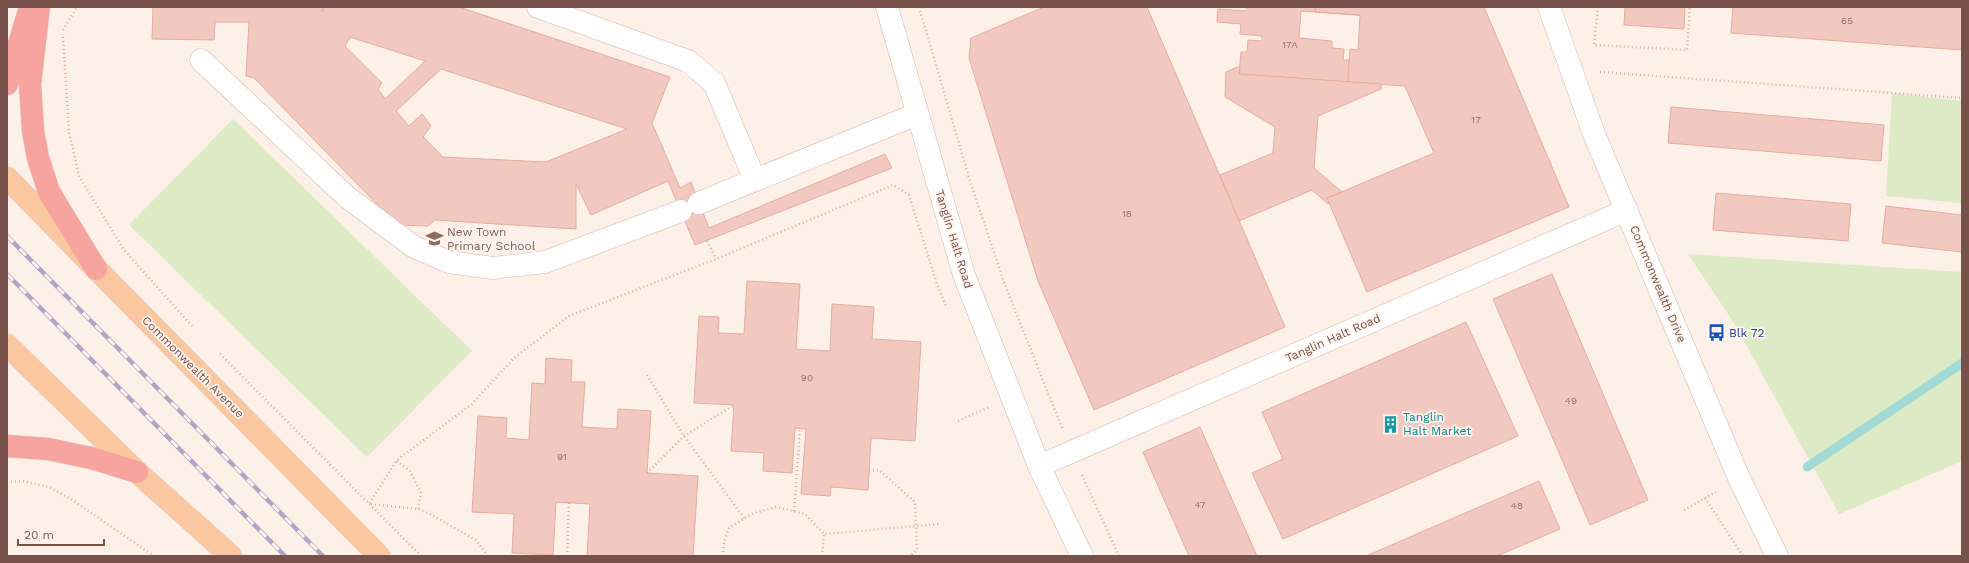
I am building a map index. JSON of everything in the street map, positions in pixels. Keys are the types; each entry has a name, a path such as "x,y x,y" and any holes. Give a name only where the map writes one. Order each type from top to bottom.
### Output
{"highway":[{"path":"7,84 31,7"},
{"path":"39,7 30,84 33,131 38,158 49,192 96,269"},
{"path":"7,446 13,445 56,451 91,458 137,472"}],"main road":[{"name":"Commonwealth Avenue","path":"7,178 380,556"},
{"path":"7,345 137,472 231,556"}],"street":[{"path":"538,7 688,61 714,83 755,180"},
{"name":"Tanglin Halt Road","path":"887,7 964,275 1010,396 1039,466 1082,556"},
{"name":"Commonwealth Drive","path":"1549,7 1594,134 1739,478 1777,556"},
{"path":"201,60 347,197 414,247 449,262 494,268 545,262 690,207 917,114"},
{"name":"Tanglin Halt Road","path":"1039,466 1627,210"}],"path":[{"path":"77,7 63,31 69,132 79,176 124,250 194,328"},
{"path":"919,7 967,173 1003,278 1072,452 1119,556"},
{"path":"1598,7 1594,45 1687,50 1690,7"},
{"path":"1595,72 1962,98"},
{"path":"369,504 397,460 472,404 514,358 569,316 716,259 893,185 909,194 937,284"},
{"path":"707,241 716,259"},
{"path":"217,351 421,556"},
{"path":"647,375 684,436 744,518"},
{"path":"958,421 1010,396"},
{"path":"648,473 684,436 734,405"},
{"path":"794,512 800,429"},
{"path":"397,460 410,471 421,493 418,509"},
{"path":"869,471 879,470 915,502 917,549 911,556"},
{"path":"1684,510 1739,478"},
{"path":"7,482 22,481 49,487 71,499 154,556"},
{"path":"1705,498 1743,556"},
{"path":"567,556 569,502"},
{"path":"369,504 418,509 430,514 476,540 488,556"},
{"path":"723,556 724,542 729,528 751,514 776,507 805,514 824,534 822,556"},
{"path":"824,534 939,524"}],"green space":[{"path":"1892,93 1962,101 1962,203 1886,196"},
{"path":"233,119 472,351 367,457 129,225"},
{"path":"1688,254 1962,272 1962,461 1839,514 1734,323"}],"building":[{"path":"153,7 322,7 322,12 324,7 459,7 670,77 652,123 680,188 691,182 709,228 885,154 892,168 695,245 668,181 591,215 576,184 576,229 435,220 428,226 397,225 254,78 246,76 249,22 215,22 214,40 152,39","holes":["350,37 425,61 385,99 378,89 382,83 345,46","441,69 627,129 546,162 443,157 423,137 431,126 422,114 409,126 396,111"]},
{"path":"1044,7 1147,7 1285,327 1094,410 1038,281 969,58 971,38"},
{"path":"1247,7 1370,7 1370,16 1301,11 1299,38 1332,41 1332,48 1344,49 1343,60 1349,60 1348,82 1239,74 1241,52 1247,52 1248,40 1262,41 1262,36 1240,34 1241,24 1217,22 1218,9 1246,11"},
{"path":"1316,7 1484,7 1569,207 1367,292 1327,198 1434,153 1405,86 1348,82 1350,49 1358,50 1360,15 1315,12"},
{"path":"1625,7 1685,7 1684,29 1624,25"},
{"path":"1733,7 1962,7 1962,50 1731,33"},
{"path":"1240,67 1239,74 1381,84 1381,89 1318,116 1314,168 1342,192 1327,198 1328,204 1312,190 1239,221 1220,175 1273,153 1275,127 1225,97 1226,72"},
{"path":"1671,107 1884,125 1881,161 1668,143"},
{"path":"1716,193 1851,204 1848,241 1713,230"},
{"path":"1886,206 1962,215 1962,252 1882,243"},
{"path":"1552,274 1648,500 1590,525 1493,299"},
{"path":"747,281 800,284 796,349 830,351 832,304 874,307 872,339 921,342 915,441 871,438 868,490 831,487 830,496 801,494 806,429 795,428 792,473 763,471 764,453 731,451 734,405 694,403 699,316 719,317 718,333 744,334"},
{"name":"Tanglin Halt Market","path":"1466,322 1518,436 1283,539 1252,473 1283,459 1262,412"},
{"path":"546,358 572,360 571,382 585,382 582,427 617,429 618,409 651,411 647,473 698,476 693,556 587,556 590,504 556,502 553,555 512,553 514,514 472,512 478,416 507,418 506,438 529,440 532,383 545,384"},
{"path":"1200,427 1257,556 1189,556 1143,452"},
{"path":"1539,481 1560,529 1497,556 1366,556"}],"waterway":[{"path":"1807,467 1962,363"}],"railway":[{"path":"7,236 323,556"},
{"path":"7,274 285,556"}],"place":[{"name":"New Town Primary School","path":"434,239"},
{"name":"Blk 72","path":"1716,333"},
{"name":"Tanglin Halt Market","path":"1390,424"}]}
